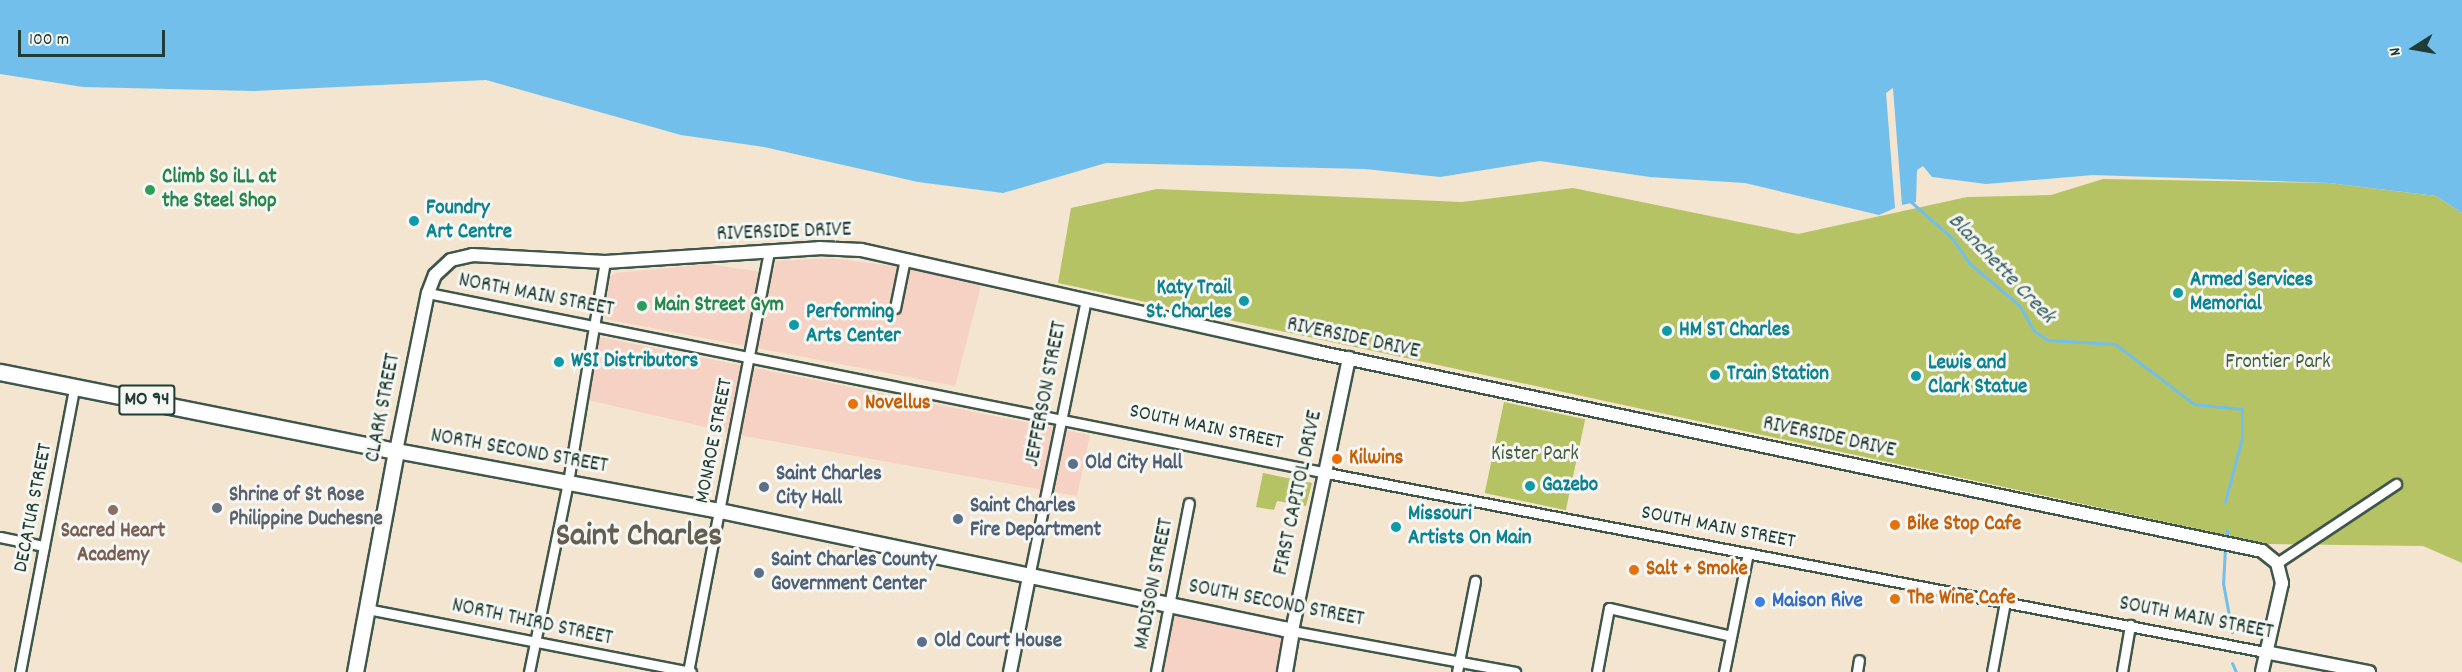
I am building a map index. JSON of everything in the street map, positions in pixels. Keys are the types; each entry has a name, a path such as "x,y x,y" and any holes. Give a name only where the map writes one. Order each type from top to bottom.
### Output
{"main road":[{"name":"NORTH SECOND STREET","path":"0,372 75,385 396,451 720,511 1029,577"},
{"name":"CLARK STREET","path":"354,672 396,451"},
{"name":"SOUTH SECOND STREET","path":"1029,577 1292,631"},
{"name":"FIRST CAPITOL DRIVE","path":"1285,672 1292,631"}],"street":[{"name":"RIVERSIDE DRIVE","path":"428,293 442,267 462,256 605,262 839,248 905,259 1349,358 2250,548 2268,553 2277,563"},
{"name":"MONROE STREET","path":"689,672 769,251"},
{"path":"894,308 905,259"},
{"path":"529,672 568,482 605,262"},
{"name":"NORTH MAIN STREET","path":"428,293 1061,418"},
{"name":"CLARK STREET","path":"396,451 428,293"},
{"name":"JEFFERSON STREET","path":"1010,672 1086,299"},
{"name":"FIRST CAPITOL DRIVE","path":"1292,631 1349,358"},
{"name":"DECATUR STREET","path":"20,672 75,385"},
{"name":"SOUTH MAIN STREET","path":"1061,418 1324,472 2369,672"},
{"path":"2262,672 2282,582 2277,563 2396,484"},
{"name":"MADISON STREET","path":"1156,672 1167,604 1189,502"},
{"path":"0,537 45,546"},
{"path":"1724,672 1748,553"},
{"path":"1457,672 1475,581"},
{"path":"1992,672 2005,602"},
{"path":"1597,672 1609,608 1731,636"},
{"name":"NORTH THIRD STREET","path":"366,609 689,672"},
{"path":"2122,672 2130,625"},
{"name":"SOUTH SECOND STREET","path":"1292,631 1460,660 1515,672"},
{"path":"1857,672 1859,660"}],"shaded area":[{"path":"831,258 914,269 981,286 955,386 605,319 610,277 615,273 709,264 773,274 776,261"},
{"path":"599,337 1090,435 1077,496 744,436 588,400"},
{"path":"1171,614 1284,636 1276,672 1160,672"}],"green space":[{"name":"Frontier Park","path":"2103,179 2329,183 2436,196 2462,213 2462,563 2423,546 2268,544 1058,283 1071,208 1157,189 1462,202 1573,188 1798,234 1967,197 2051,195"},
{"name":"Kister Park","path":"1504,402 1585,419 1566,510 1485,493"},
{"path":"1263,473 1312,483 1306,506 1277,501 1274,510 1256,507"}],"water":[{"path":"0,0 2462,0 2462,213 2436,196 2329,183 2093,175 1986,184 1932,177 1923,166 1917,170 1916,202 1902,205 1893,88 1886,93 1895,208 1879,215 1745,183 1650,177 1540,161 1440,177 1365,169 1106,163 1003,193 918,182 764,147 681,135 486,80 254,91 83,87 0,74"}],"waterway":[{"name":"Blanchette Creek","path":"1910,201 1952,238 1969,263 2019,305 2034,331 2048,340 2115,344 2194,404 2242,409 2242,438 2225,502"},
{"name":"Blanchette Creek","path":"2226,541 2227,530"},
{"name":"Blanchette Creek","path":"2225,547 2223,583 2232,632"},
{"path":"2232,663 2236,672"}],"place":[{"name":"Climb So iLL at the Steel Shop","path":"150,190"},
{"name":"Foundry Art Centre","path":"414,221"},
{"name":"Armed Services Memorial","path":"2178,293"},
{"name":"Katy Trail St. Charles","path":"1244,301"},
{"name":"Main Street Gym","path":"642,306"},
{"name":"Performing Arts Center","path":"794,325"},
{"name":"HM ST Charles","path":"1667,331"},
{"name":"WSI Distributors","path":"559,362"},
{"name":"Train Station","path":"1715,375"},
{"name":"Lewis and Clark Statue","path":"1916,376"},
{"name":"Novellus","path":"853,404"},
{"name":"Kilwins","path":"1337,459"},
{"name":"Old City Hall","path":"1073,464"},
{"name":"Gazebo","path":"1530,486"},
{"name":"Saint Charles City Hall","path":"764,487"},
{"name":"Shrine of St Rose Philippine Duchesne","path":"217,508"},
{"name":"Sacred Heart Academy","path":"113,510"},
{"name":"Saint Charles Fire Department","path":"958,519"},
{"name":"Bike Stop Cafe","path":"1895,525"},
{"name":"Missouri Artists On Main","path":"1396,527"},
{"name":"Salt + Smoke","path":"1634,570"},
{"name":"Saint Charles County Government Center","path":"759,573"},
{"name":"The Wine Cafe","path":"1895,599"},
{"name":"Maison Rive","path":"1760,602"},
{"name":"Old Court House","path":"922,642"}],"district":[{"name":"Saint Charles","path":"639,538"}]}
